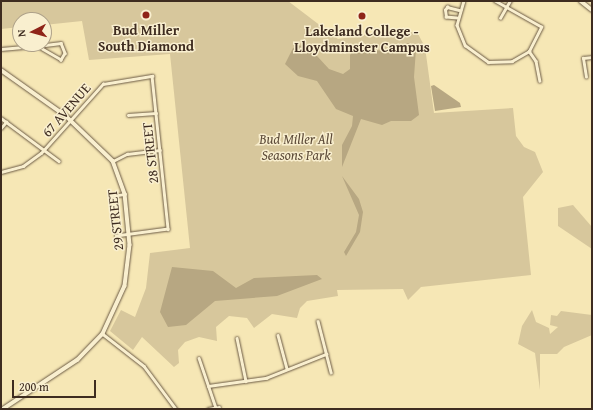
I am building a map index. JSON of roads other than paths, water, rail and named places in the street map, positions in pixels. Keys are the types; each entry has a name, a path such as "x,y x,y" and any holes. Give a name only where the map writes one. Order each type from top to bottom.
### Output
{"street":[{"path":"464,1 457,18 465,45 482,60 507,62 528,51 541,26 495,1"},
{"path":"500,18 510,1"},
{"path":"581,1 592,10"},
{"path":"457,18 446,17 445,10 447,7 459,10"},
{"path":"61,43 64,58 56,59 37,46 61,43"},
{"path":"1,49 12,48"},
{"path":"528,51 536,61 540,81"},
{"path":"586,76 583,58 592,57"},
{"name":"29 STREET","path":"1,70 69,119 113,161 125,194 130,234 125,286 103,334 78,360 4,409"},
{"name":"67 AVENUE","path":"1,172 23,166 45,149 69,119 103,84 152,76"},
{"name":"28 STREET","path":"130,234 168,229 152,76"},
{"path":"128,115 156,113"},
{"path":"1,118 45,149 59,161"},
{"path":"1,128 6,122"},
{"path":"113,161 127,154 160,150"},
{"path":"112,196 125,194"},
{"path":"116,236 130,234"},
{"path":"318,321 331,372"},
{"path":"103,334 144,366 176,409"},
{"path":"278,336 287,369"},
{"path":"237,338 246,381"},
{"path":"208,386 246,381 287,369 326,354"},
{"path":"200,358 208,386 217,408 208,409"}],"place":[{"name":"Bud Miller South Diamond","path":"146,15"},
{"name":"Lakeland College - Lloydminster Campus","path":"362,16"}],"park label":[{"name":"Bud Miller All Seasons Park","path":"296,148"}]}
